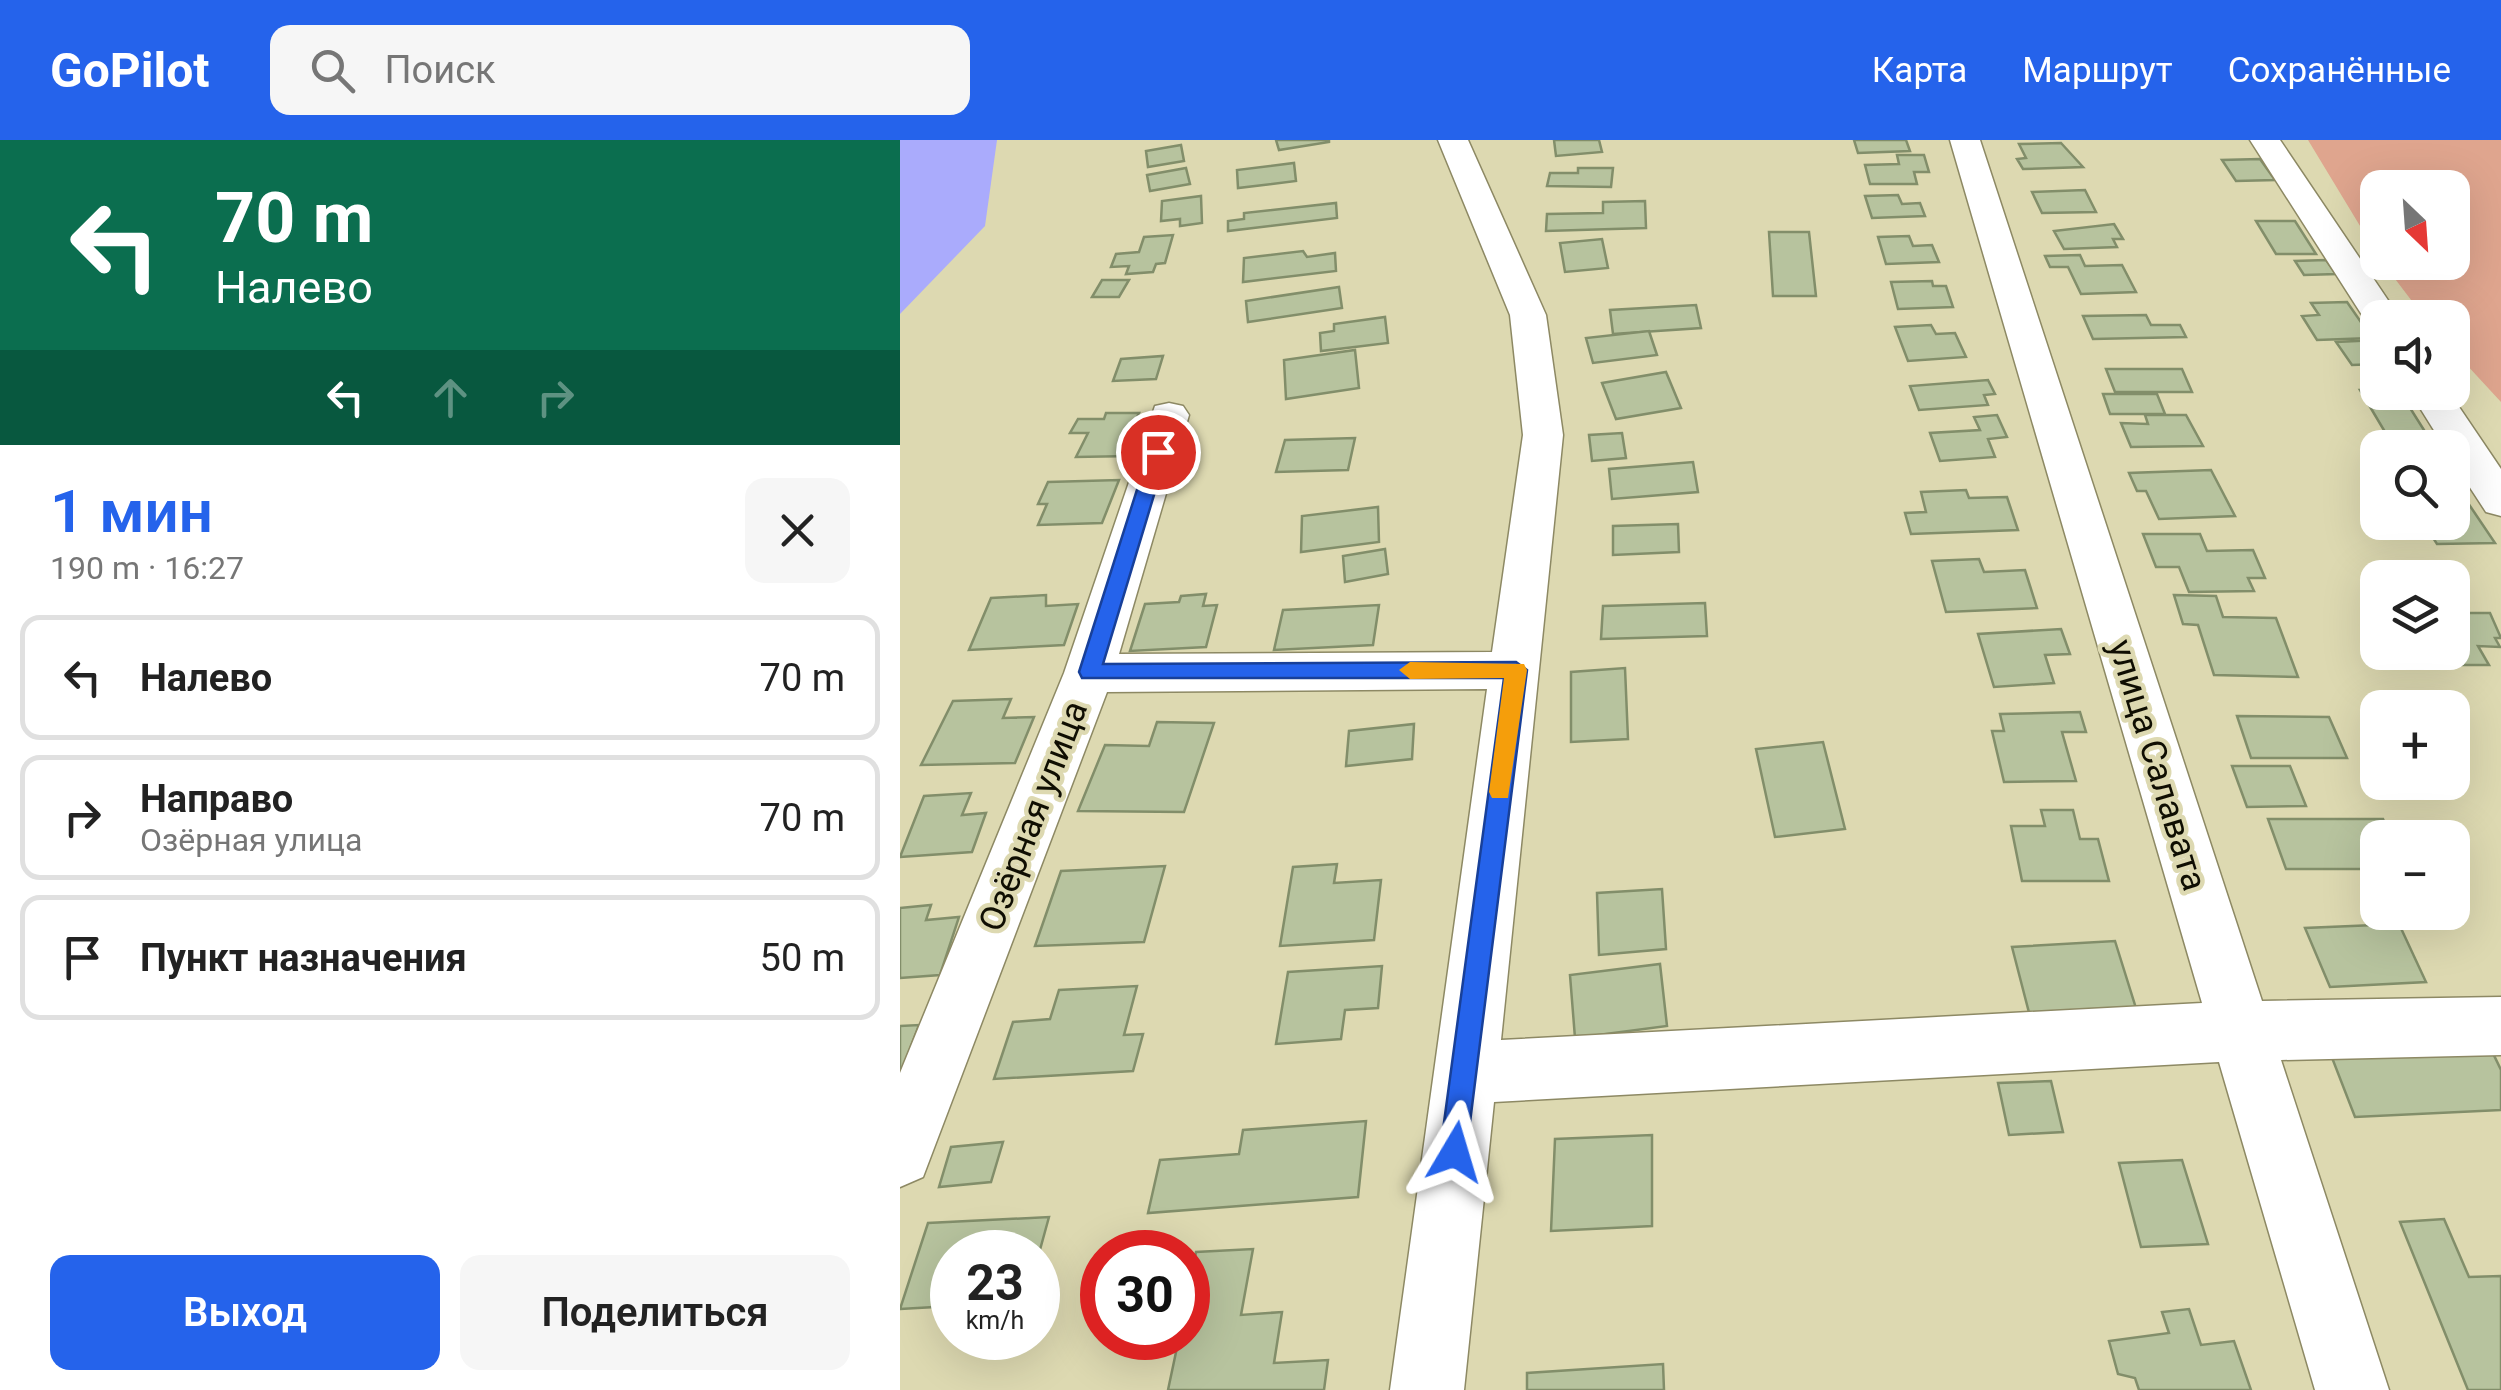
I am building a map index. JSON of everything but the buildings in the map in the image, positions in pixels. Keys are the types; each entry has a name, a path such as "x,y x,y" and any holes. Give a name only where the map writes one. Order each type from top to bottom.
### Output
{"street":[{"path":"1427,1390 1543,435 1528,315 1453,140"},
{"name":"улица Салавата","path":"1965,140 2352,1390"},
{"path":"2265,140 2370,300"},
{"path":"2441,410 2501,502"},
{"name":"Озёрная улица","path":"900,1154 1090,672 1169,415"},
{"path":"1090,672 1516,670"},
{"path":"1464,1073 2240,1031 2501,1026"}],"shaded area":[{"path":"2308,140 2501,140 2501,402 2470,368 2470,300 2411,300 2396,280 2470,280 2470,170 2360,170 2360,226"}],"water":[{"path":"900,140 997,140 985,226 900,314"}],"slow traffic":[{"path":"1410,670 1516,670 1500,792"}],"route":[{"path":"1158,452 1090,672 1516,670 1455,1152"}]}
